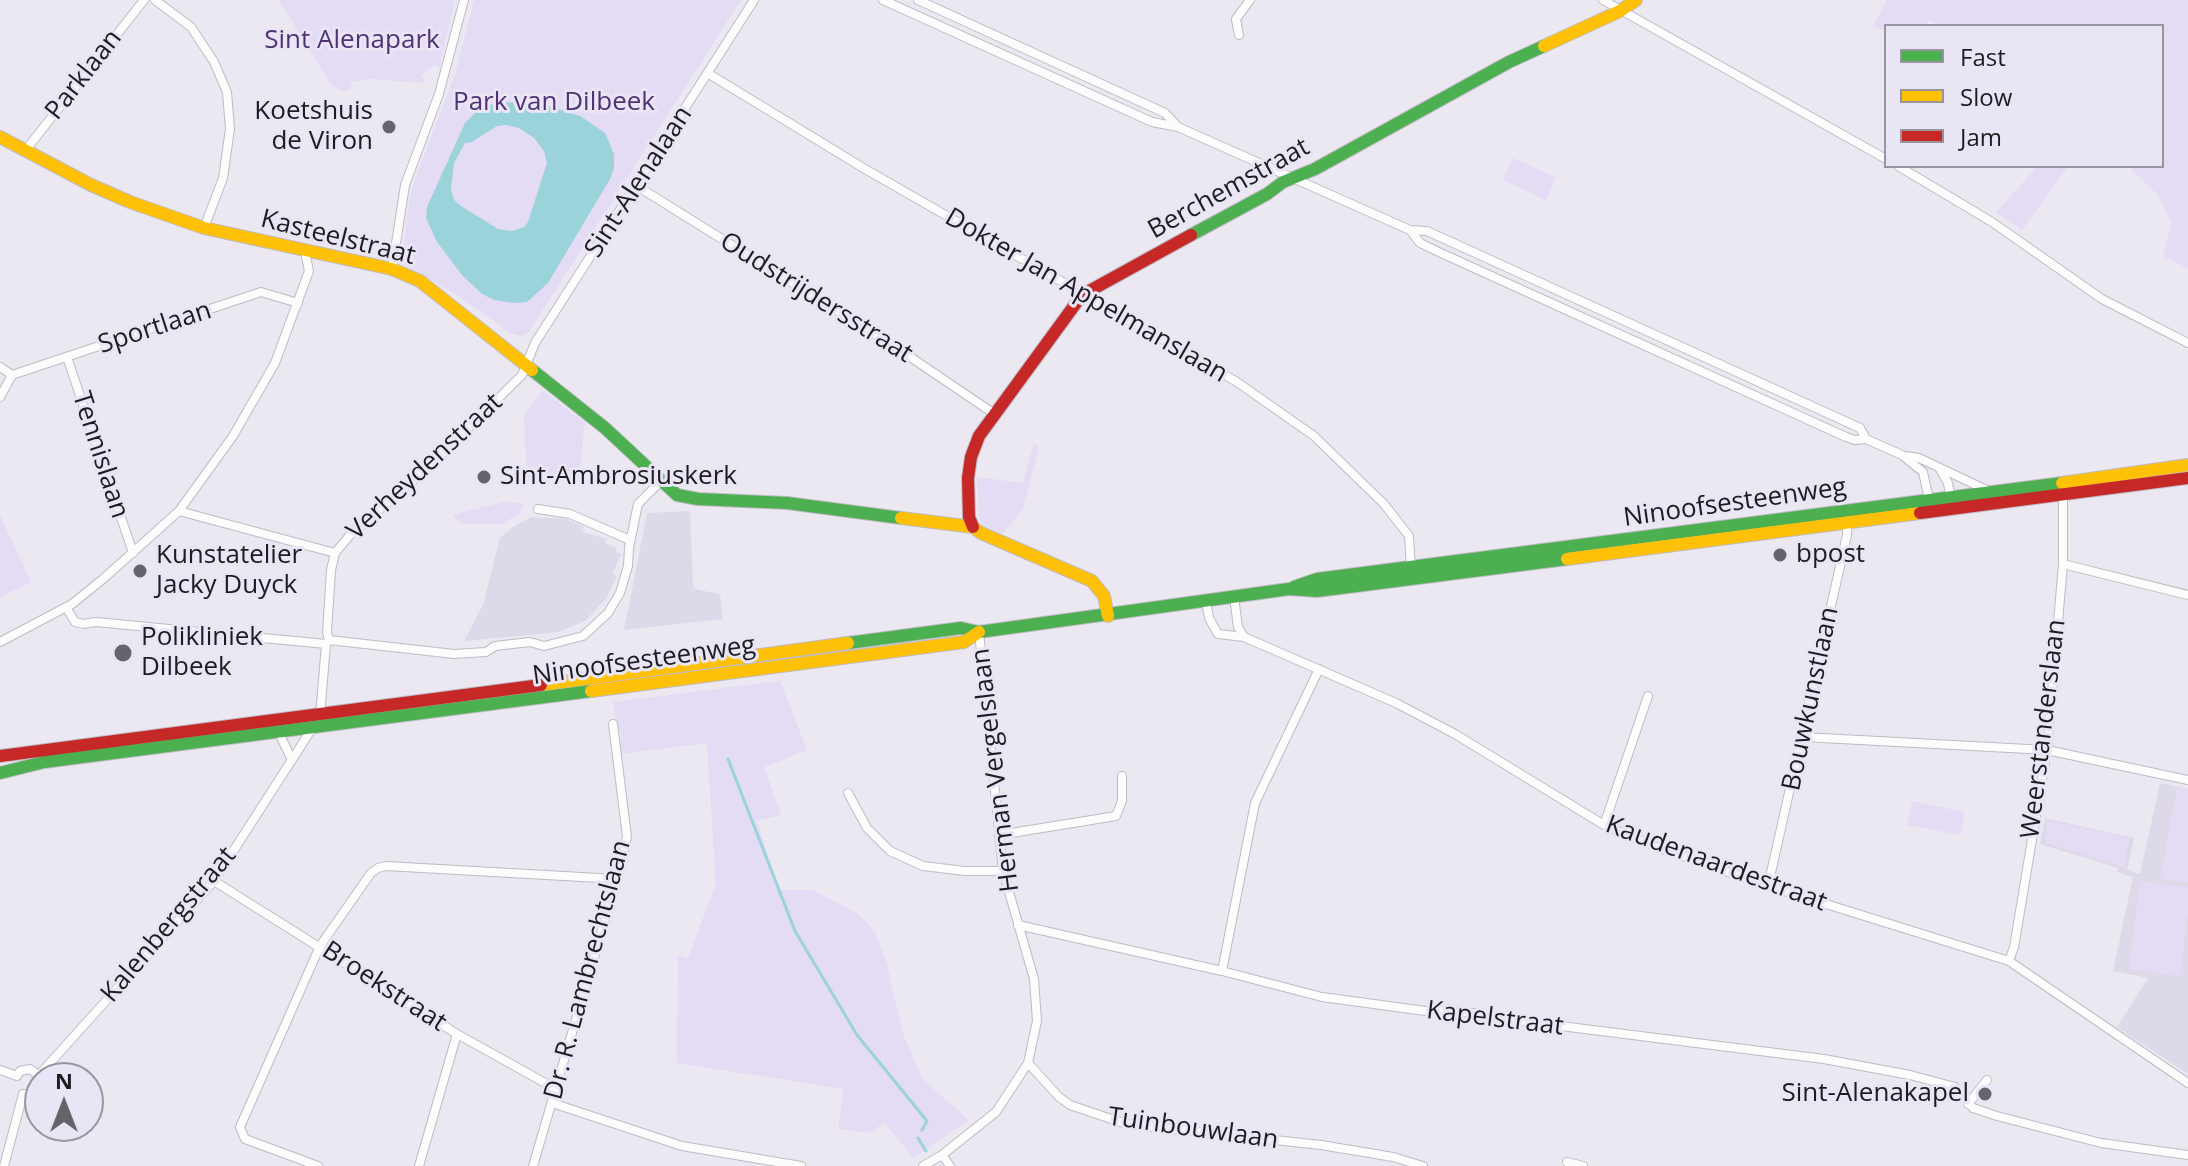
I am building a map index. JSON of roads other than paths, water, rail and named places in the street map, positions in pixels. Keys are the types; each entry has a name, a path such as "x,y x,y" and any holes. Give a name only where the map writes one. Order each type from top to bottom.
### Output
{"main road":[{"name":"Berchemstraat","path":"973,527 968,507 971,457 979,436 1082,295 1509,62 1620,11 1636,0"},
{"name":"Kasteelstraat","path":"0,137 130,202 204,228 392,269 420,281 605,428 677,495 698,499 787,503 973,527 1092,581 1104,596 1108,616"},
{"name":"Ninoofsesteenweg","path":"1951,504 1992,493 2188,465"},
{"name":"Ninoofsesteenweg","path":"0,756 961,628 979,632 1108,616 1289,589 1317,579 1930,506 2063,495 2188,478"},
{"name":"Ninoofsesteenweg","path":"1289,589 1317,591 1847,516"},
{"name":"Ninoofsesteenweg","path":"0,773 44,762 964,642 979,632"}],"street":[{"name":"Parklaan","path":"25,151 144,0"},
{"path":"155,0 191,27 214,62 227,92 230,129 223,178 204,228"},
{"path":"392,269 405,185 439,94 464,0"},
{"name":"Sint-Alenalaan","path":"526,365 535,343 754,0"},
{"path":"883,0 1158,124 1178,127 1410,230 1431,233 1860,428 1866,439"},
{"path":"918,0 1165,113 1178,127"},
{"path":"1239,35 1236,19 1250,0"},
{"path":"1603,0 1884,158"},
{"name":"Dokter Jan Appelmanslaan","path":"709,74 865,169 1237,382 1314,436 1384,504 1409,536 1411,568"},
{"path":"1158,124 1164,121 1165,113"},
{"path":"1901,168 1992,222 2102,299 2188,343"},
{"name":"Oudstrijdersstraat","path":"637,186 900,350 993,413"},
{"path":"1410,230 1424,246 1850,439 1866,439 1902,455 1919,458 1992,493"},
{"path":"1424,246 1425,236 1431,233"},
{"path":"0,642 66,607 179,511 240,424 275,363 309,271 305,252"},
{"name":"Sportlaan","path":"12,375 261,292 298,303"},
{"path":"1637,342 1643,329"},
{"name":"Tennislaan","path":"67,357 133,553"},
{"name":"Verheydenstraat","path":"321,715 335,553 350,535 478,419 522,375 526,365"},
{"path":"0,367 12,375 0,397"},
{"path":"1902,455 1923,472 1930,506"},
{"path":"1940,468 1948,483 1951,504"},
{"path":"66,607 75,622 83,624 96,622 454,654 486,652 495,646 530,642 544,646 565,642 583,636 608,613 620,593 638,504 660,482"},
{"name":"Weerstanderslaan","path":"2009,961 2014,947 2047,750 2063,564 2063,495"},
{"path":"538,509 570,514 630,540"},
{"path":"179,511 335,553"},
{"name":"Bouwkunstlaan","path":"1768,886 1803,737 1847,516"},
{"path":"2063,564 2188,595"},
{"path":"1234,597 1238,627 1244,637"},
{"name":"Kaudenaardestraat","path":"1206,601 1209,618 1218,634 1244,637 1396,703 1455,734 1604,825 1656,847 1768,886 2009,961 2188,1083"},
{"name":"Herman Vergelslaan","path":"942,1155 996,1112 1028,1063 1037,1021 1034,979 1003,871 979,632"},
{"path":"1222,971 1255,803 1319,669"},
{"path":"1604,825 1648,696"},
{"path":"313,727 321,715"},
{"name":"Dr. R. Lambrechtslaan","path":"533,1166 627,837 613,724"},
{"name":"Kalenbergstraat","path":"53,1062 214,881 313,727"},
{"path":"278,731 292,760"},
{"path":"1803,737 2047,750 2188,780"},
{"path":"999,835 1116,816 1122,801 1122,776"},
{"path":"848,793 867,828 890,851 923,866 1003,871"},
{"path":"318,1166 245,1139 240,1127 320,946 371,873 378,868 617,879"},
{"name":"Broekstraat","path":"214,881 457,1034 556,1089"},
{"name":"Kapelstraat","path":"1018,925 1322,997 1481,1014 1824,1059 1955,1087 1965,1095 1968,1104 1997,1116 2101,1143 2188,1155"},
{"path":"419,1166 457,1034"},
{"name":"Tuinbouwlaan","path":"1028,1063 1070,1105 1126,1124 1321,1145 1393,1157 1423,1166"},
{"path":"0,1070 17,1076 16,1086 23,1094 4,1166"},
{"name":"Kalenbergstraat","path":"17,1076 24,1070"},
{"path":"1968,1104 1987,1080"},
{"path":"552,1103 682,1146 801,1166"},
{"path":"923,1166 942,1155 950,1166"},
{"path":"1567,1162 1583,1166"}],"water":[{"path":"503,102 542,104 580,116 605,133 614,154 610,179 548,283 527,302 494,300 482,294 462,275 437,242 426,218 427,207 465,123 481,107","holes":["497,126 519,128 534,138 544,151 547,163 528,222 512,231 498,229 461,206 454,200 451,190 454,163 465,143 472,142"]}],"waterway":[{"path":"728,759 795,931 857,1035 927,1121 922,1130"},
{"path":"918,1138 926,1151"}],"place":[{"name":"Koetshuis de Viron","path":"389,127"},
{"name":"Sint-Ambrosiuskerk","path":"484,477"},
{"name":"bpost","path":"1780,555"},
{"name":"Kunstatelier Jacky Duyck","path":"140,571"},
{"name":"Polikliniek Dilbeek","path":"123,653"},
{"name":"Sint-Alenakapel","path":"1985,1094"}],"park label":[{"name":"Sint Alenapark","path":"352,41"},
{"name":"Park van Dilbeek","path":"554,103"}]}
